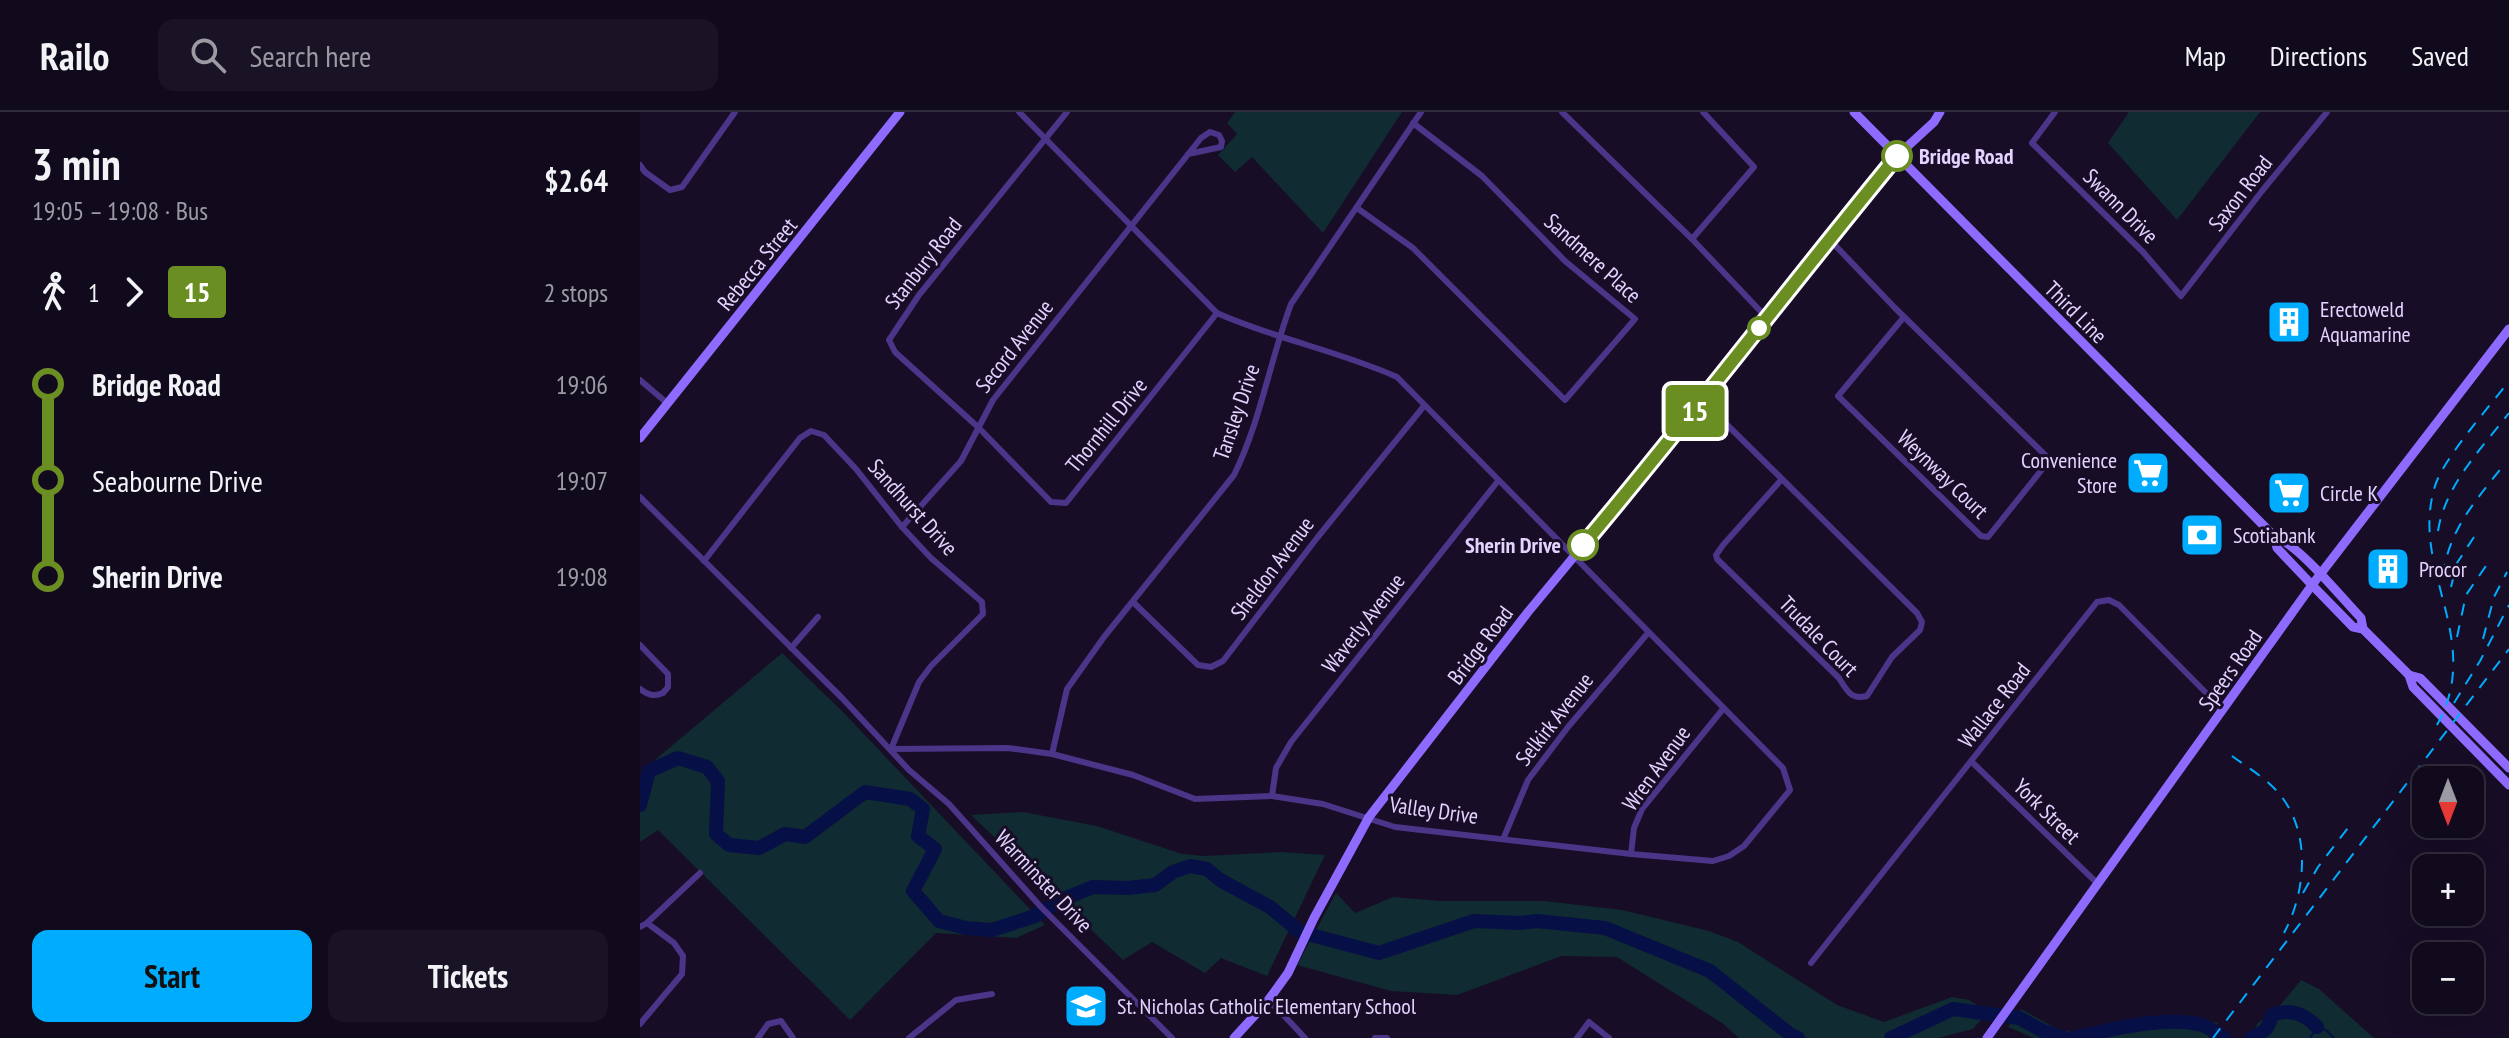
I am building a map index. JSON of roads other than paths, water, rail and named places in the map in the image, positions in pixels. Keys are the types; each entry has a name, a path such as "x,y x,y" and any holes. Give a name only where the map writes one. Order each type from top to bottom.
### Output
{"main road":[{"name":"Rebecca Street","path":"640,438 900,112"},
{"name":"Third Line","path":"1854,112 2274,536 2285,540 2320,575 2361,618 2363,629"},
{"name":"Bridge Road","path":"1234,1038 1288,973 1369,817 1573,557 1703,401 1766,317 1897,156 1934,122 1940,112"},
{"name":"Speers Road","path":"1987,1038 2312,585 2509,329"},
{"name":"Third Line","path":"2274,536 2277,548 2353,627 2363,629 2409,675 2413,687 2509,785"},
{"name":"Third Line","path":"2409,675 2420,678 2509,768"}],"street":[{"path":"640,165 670,190 682,187 735,112"},
{"path":"1019,112 1217,313 1397,377 1723,709"},
{"name":"Stanbury Road","path":"979,428 895,352 889,340 919,295 1067,112"},
{"name":"Tansley Drive","path":"1052,754 1067,689 1234,475 1262,403 1279,335 1291,304 1421,112"},
{"path":"1562,112 1692,239 1766,317"},
{"path":"1692,239 1754,167 1703,112"},
{"name":"Swann Drive","path":"2055,112 2032,143 2143,252 2181,296"},
{"name":"Saxon Road","path":"2181,296 2327,112"},
{"name":"Sandmere Place","path":"1357,208 1413,248 1565,400 1635,319 1565,261 1482,176 1413,123"},
{"path":"1210,132 1219,135 1222,141 1221,147 1188,154 1210,132"},
{"name":"Secord Avenue","path":"902,527 961,461 993,400 1188,154"},
{"name":"Weynway Court","path":"1830,240 2046,456 2044,467 1988,537 1981,536 1838,396 1904,317"},
{"name":"Thornhill Drive","path":"979,428 1051,502 1066,503 1217,313"},
{"path":"640,380 667,403"},
{"name":"Trudale Court","path":"1703,401 1782,479 1917,613 1922,622 1920,630 1892,657 1867,696 1856,698 1851,695 1839,678 1717,559 1716,555 1723,545 1782,479"},
{"name":"Sheldon Avenue","path":"1133,602 1198,665 1211,667 1223,661 1424,406"},
{"name":"Sandhurst Drive","path":"704,561 800,438 811,431 824,435 856,469 902,527 931,558 982,602 984,609 983,614 919,682 891,749"},
{"name":"Waverly Avenue","path":"1272,796 1276,768 1291,742 1498,481"},
{"name":"Warminster Drive","path":"640,497 909,770 949,804 1041,907 1172,1038"},
{"name":"Wallace Road","path":"1811,963 2097,602 2109,600 2119,605 2223,710"},
{"path":"791,648 818,617"},
{"name":"Selkirk Avenue","path":"1504,837 1528,780 1568,727 1648,633"},
{"path":"640,645 668,674 669,681 663,693 657,695 640,689"},
{"name":"Valley Drive","path":"1052,754 1133,775 1195,799 1272,796 1323,804 1395,827 1713,861 1729,856 1744,846 1790,790 1783,768 1723,709"},
{"name":"Wren Avenue","path":"1631,854 1634,828 1642,809 1723,709"},
{"path":"891,749 1008,748 1052,754"},
{"name":"York Street","path":"1972,762 2098,884"},
{"path":"640,1024 682,974 683,956 674,943 644,925 700,873"},
{"path":"909,1038 956,1000 992,994"},
{"path":"1267,1002 1276,1007 1305,1038"},
{"path":"758,1038 768,1024 781,1021 793,1038"},
{"path":"1577,1038 1589,1022 1609,1038"},
{"path":"1375,1038 1387,1038"}],"waterway":[{"path":"640,805 649,771 678,758 707,767 718,781 716,834 729,845 759,848 785,834 805,837 865,792 910,799 923,809 918,836 935,849 913,891 939,921 966,928 992,930 1035,916 1061,900 1093,887 1155,885 1173,872 1190,866 1207,869 1220,880 1270,907 1300,932 1379,953 1474,921 1537,921 1605,928 1710,971 1798,1038"},
{"path":"1891,1038 1953,1009 2019,1018 2064,1038"},
{"path":"2251,1038 2263,1032 2272,1015 2279,1013 2297,1014 2317,1027"},
{"path":"2073,1038 2138,1025 2172,1022 2202,1025 2224,1038"},
{"path":"2310,1038 2317,1027 2334,1038"}],"railway":[{"path":"2437,725 2450,693 2453,663 2451,634 2431,547 2430,517 2435,486 2457,448 2509,381"},
{"path":"2438,531 2456,483 2509,413"},
{"path":"2443,576 2457,530 2503,466"},
{"path":"2451,587 2457,563 2474,537"},
{"path":"2457,637 2466,595 2490,560"},
{"path":"2483,639 2494,597 2507,572"},
{"path":"2454,703 2509,605"},
{"path":"2213,1038 2509,649"},
{"path":"2232,756 2276,790 2291,811 2297,828 2301,845 2301,882 2284,933"},
{"path":"2303,893 2318,867 2348,828"}],"place":[{"name":"Bridge Road","path":"1897,156"},
{"name":"Erectoweld Aquamarine","path":"2289,322"},
{"name":"Convenience Store","path":"2148,473"},
{"name":"Circle K","path":"2289,493"},
{"name":"Scotiabank","path":"2202,535"},
{"name":"Sherin Drive","path":"1583,545"},
{"name":"Procor","path":"2388,569"},
{"name":"St. Nicholas Catholic Elementary School","path":"1086,1006"}]}
